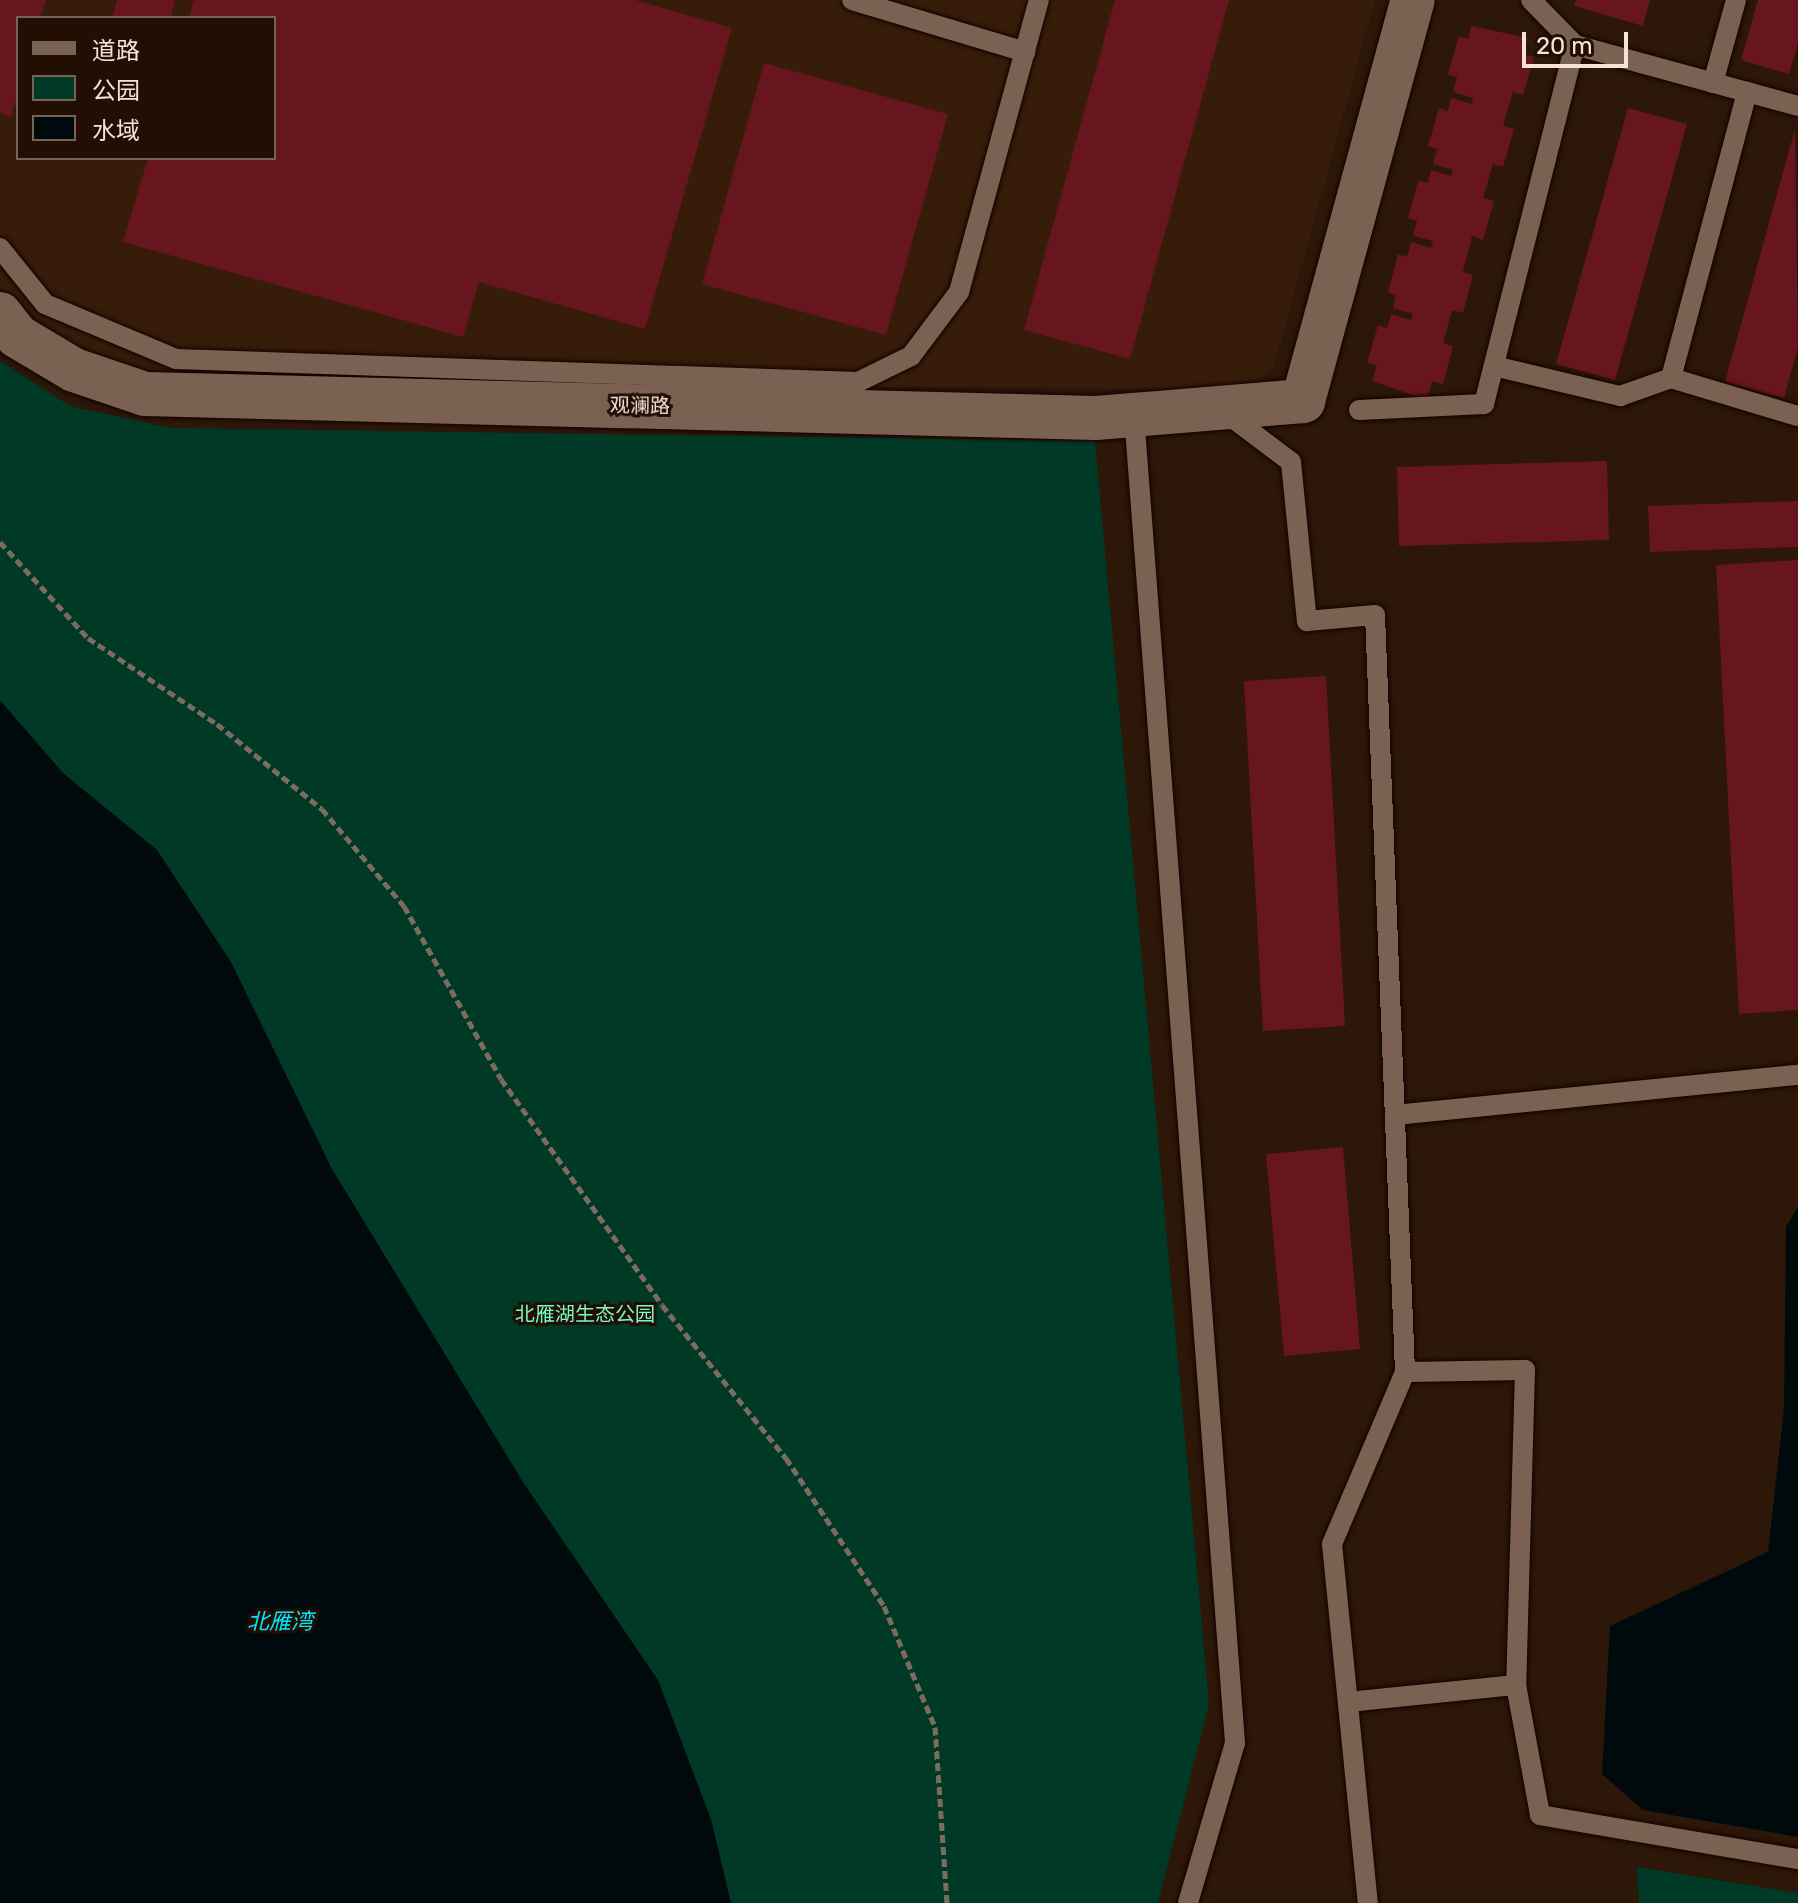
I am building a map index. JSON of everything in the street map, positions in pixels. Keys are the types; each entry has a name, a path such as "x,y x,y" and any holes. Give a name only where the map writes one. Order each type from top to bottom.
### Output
{"street":[{"name":"观澜路","path":"0,314 17,336 74,370 145,394 1134,415 1303,401 1413,0"}],"lane":[{"path":"852,0 1025,52"},
{"path":"0,248 45,304 176,359 858,382 911,356 959,292 1039,0"},
{"path":"1531,0 1575,45 1798,106"},
{"path":"1713,83 1736,0"},
{"path":"1359,410 1484,404 1575,45"},
{"path":"1671,378 1747,92"},
{"path":"1494,366 1620,396 1671,378 1798,416"},
{"path":"1220,408 1291,462 1307,621 1375,615 1405,1372 1332,1544 1368,1903"},
{"path":"1134,415 1235,1743 1188,1903"},
{"path":"1395,1115 1798,1075"},
{"path":"1405,1372 1525,1370 1516,1685 1540,1815 1798,1859"},
{"path":"1348,1702 1516,1685"}],"path":[{"path":"0,542 88,638 217,724 322,809 404,906 501,1079 662,1305 786,1458 884,1606 935,1727 947,1903"}],"shaded area":[{"path":"0,0 1375,0 1273,370 1243,390 181,381 82,355 0,290"}],"green space":[{"name":"北雁湖生态公园","path":"0,361 70,406 170,428 1095,441 1209,1704 1158,1903 0,1903"},
{"path":"1637,1867 1798,1893 1798,1903 1639,1903"}],"water":[{"name":"北雁湾","path":"0,700 63,773 157,850 231,962 332,1169 523,1482 658,1680 711,1819 731,1903 0,1903"},
{"path":"1798,1207 1798,1837 1643,1810 1602,1774 1610,1626 1768,1552 1784,1408 1786,1227"}],"building":[{"path":"0,0 46,0 41,16 16,16 16,101 11,117 0,113"},
{"path":"117,0 175,0 171,16 113,16"},
{"path":"194,0 635,0 732,28 645,329 479,282 463,337 123,242 147,160 276,160 276,16 190,16"},
{"path":"1115,0 1229,0 1130,359 1024,330"},
{"path":"1576,0 1650,0 1643,26 1574,6"},
{"path":"1758,0 1798,0 1798,43 1789,74 1741,60"},
{"path":"1471,26 1528,38 1523,54 1534,57 1523,95 1513,92 1503,126 1514,129 1503,167 1493,164 1483,198 1494,201 1483,240 1472,236 1463,272 1473,275 1463,313 1452,310 1443,343 1453,346 1443,384 1432,381 1427,400 1372,381 1377,365 1367,363 1378,325 1387,328 1391,314 1411,320 1413,314 1393,308 1396,295 1388,292 1398,254 1407,257 1411,242 1431,248 1433,241 1413,236 1417,221 1408,218 1418,181 1428,183 1431,170 1451,176 1453,170 1433,164 1437,149 1428,146 1439,108 1448,111 1451,98 1472,104 1473,98 1453,92 1457,77 1448,75 1459,36 1468,39"},
{"path":"764,63 948,114 886,335 702,284"},
{"path":"1628,108 1687,124 1615,380 1556,364"},
{"path":"1795,129 1798,347 1784,398 1725,382"},
{"path":"1607,461 1609,540 1399,546 1397,467"},
{"path":"1798,501 1798,547 1650,552 1648,506"},
{"path":"1798,560 1798,1010 1739,1014 1716,565"},
{"path":"1326,676 1345,1026 1263,1031 1244,681"},
{"path":"1343,1147 1360,1349 1284,1356 1266,1154"}]}
